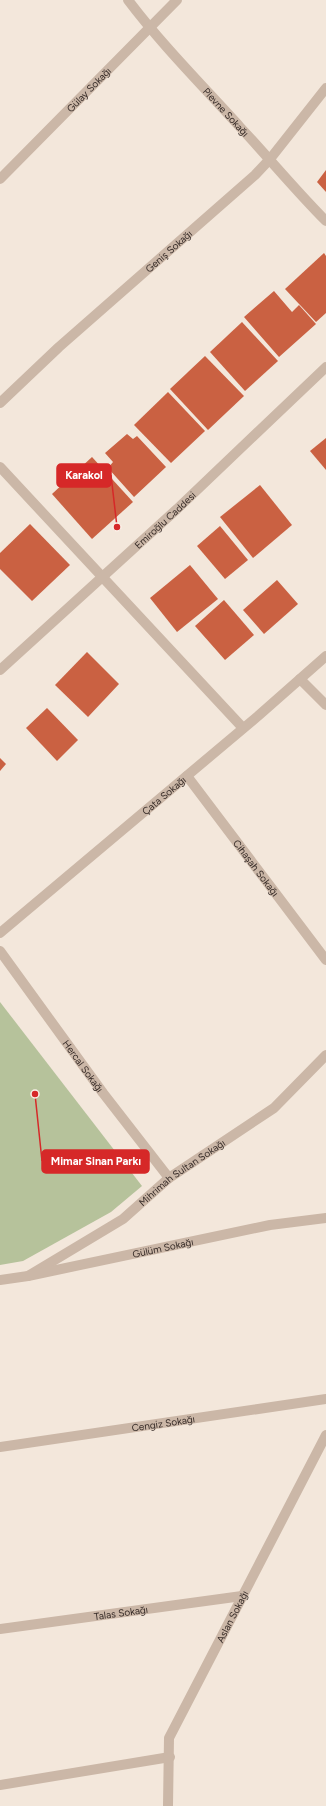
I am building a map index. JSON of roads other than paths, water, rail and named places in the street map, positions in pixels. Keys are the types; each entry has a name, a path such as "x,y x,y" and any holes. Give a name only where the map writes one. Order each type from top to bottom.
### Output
{"street":[{"name":"Plevne Sokağı","path":"128,0 150,29 270,159 293,187 326,221"},
{"name":"Gülay Sokağı","path":"0,179 177,0"},
{"name":"Geniş Sokağı","path":"0,403 65,342 255,175 270,159 326,88"},
{"name":"Emiroğlu Caddesi","path":"0,670 177,509 326,366"},
{"path":"0,466 244,728"},
{"name":"Çata Sokağı","path":"0,933 244,728 326,656"},
{"path":"300,679 326,705"},
{"name":"Cihaşah Sokağı","path":"187,776 326,960"},
{"name":"Hercal Sokağı","path":"0,951 103,1093 169,1178"},
{"name":"Mihrimah Sultan Sokağı","path":"28,1276 123,1219 169,1178 274,1108 326,1055"},
{"name":"Gülüm Sokağı","path":"0,1280 28,1276 270,1224 326,1218"},
{"name":"Cengiz Sokağı","path":"0,1447 326,1399"},
{"name":"Aslan Sokağı","path":"168,1806 170,1758 169,1738 326,1435"},
{"name":"Talas Sokağı","path":"0,1629 242,1596"},
{"path":"0,1785 170,1758"}],"place":[{"name":"Karakol","path":"117,527"},
{"name":"Mimar Sinan Parkı","path":"35,1094"}]}
